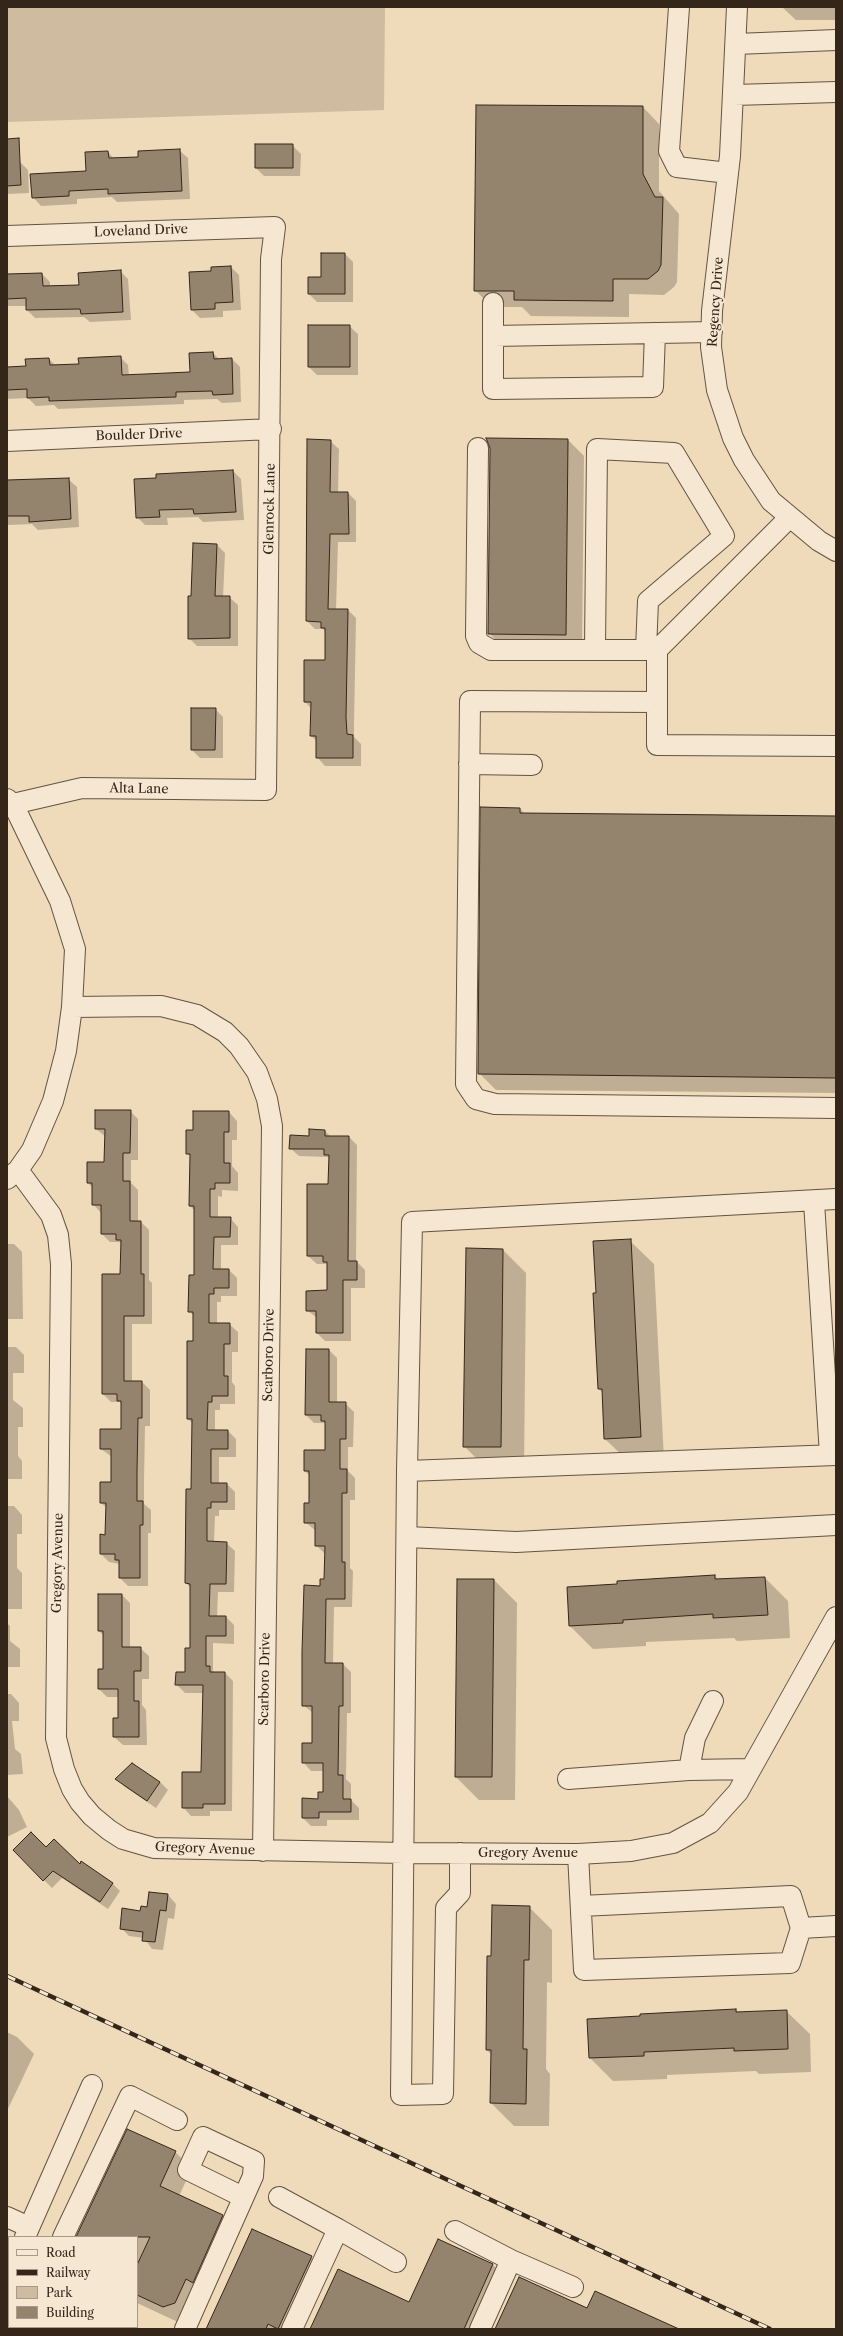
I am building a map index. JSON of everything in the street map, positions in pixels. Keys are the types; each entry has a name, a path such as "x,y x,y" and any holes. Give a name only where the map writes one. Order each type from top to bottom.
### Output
{"street":[{"path":"679,7 669,151 677,167 728,173"},
{"name":"Regency Drive","path":"737,7 734,95 711,347 717,390 733,438 744,460 771,501 819,541 836,551"},
{"path":"736,44 836,40"},
{"path":"734,95 836,92"},
{"name":"Loveland Drive","path":"7,236 274,227"},
{"name":"Glenrock Lane","path":"266,790 271,258 274,227"},
{"path":"493,303 493,389 653,387 654,333"},
{"path":"493,336 712,332"},
{"name":"Boulder Drive","path":"7,441 270,429"},
{"path":"478,448 476,636 479,643 490,650 652,649 790,517"},
{"path":"595,649 597,449 674,453 724,536 648,601 657,702 657,745 836,746"},
{"path":"657,702 470,701 466,1084 476,1099 495,1104 836,1108"},
{"path":"469,764 532,765"},
{"name":"Alta Lane","path":"10,802 82,788 266,790"},
{"path":"10,802 60,901 75,949 72,1007 66,1051 53,1101 32,1150 13,1174"},
{"name":"Scarboro Drive","path":"72,1007 161,1006 197,1015 226,1032 239,1046 257,1072 267,1099 272,1126 263,1851"},
{"name":"Gregory Avenue","path":"13,1174 51,1215 58,1235 61,1264 56,1738 64,1769 72,1789 92,1816 108,1830 123,1839 154,1848 404,1853 578,1854 631,1851 673,1843 710,1823 738,1792 829,1646 836,1617"},
{"path":"460,1853 460,1893 446,1908 443,2094 401,2095 407,1471 412,1222 814,1202 836,1199"},
{"path":"407,1471 833,1455 814,1202"},
{"path":"407,1537 516,1542 836,1525"},
{"path":"689,1770 695,1738 713,1701"},
{"path":"568,1779 689,1770 751,1769"},
{"path":"578,1854 584,1970 790,1964 801,1928 791,1896 581,1906"},
{"path":"801,1928 836,1926"},
{"path":"7,2217 27,2232 92,2085"},
{"path":"63,2236 130,2096 177,2120"},
{"path":"185,2329 243,2197"},
{"path":"279,2197 396,2262"},
{"path":"292,2329 338,2229"},
{"path":"455,2231 511,2260 573,2286"},
{"path":"480,2329 511,2260"}],"green space":[{"path":"7,7 385,7 384,110 7,122"}],"building":[{"path":"476,105 643,106 643,174 655,197 663,197 661,265 658,271 648,279 613,279 613,301 514,300 514,291 474,291"},
{"path":"19,138 21,185 7,186 7,139"},
{"path":"255,144 293,144 293,168 255,168"},
{"path":"180,149 182,191 108,194 108,189 69,191 69,196 32,198 30,174 86,171 85,152 108,151 109,158 138,157 138,151"},
{"path":"321,253 345,253 345,294 308,294 308,277 321,277"},
{"path":"231,266 233,302 215,303 215,309 191,310 189,272 211,271 211,267"},
{"path":"121,270 123,312 81,314 80,309 26,310 26,298 7,299 7,274 42,273 43,286 79,285 78,273"},
{"path":"308,325 350,325 350,367 308,367"},
{"path":"213,352 214,359 232,358 233,394 213,395 212,391 176,392 176,397 49,401 49,397 27,398 27,389 7,390 7,367 26,366 25,359 49,358 50,365 79,364 78,358 121,356 122,375 190,372 189,353"},
{"path":"486,438 568,439 566,635 488,634 490,448"},
{"path":"307,439 331,440 330,492 348,492 349,534 330,534 328,609 348,609 346,717 347,734 353,735 353,758 316,758 316,736 310,736 311,702 304,702 304,660 325,660 325,628 321,628 321,622 306,621"},
{"path":"233,470 236,512 194,514 193,509 159,510 160,517 136,518 134,479 156,478 156,474"},
{"path":"69,478 71,519 29,522 29,516 7,516 7,480"},
{"path":"193,543 217,544 215,596 230,596 230,638 188,639 188,596 191,596"},
{"path":"191,708 216,708 215,750 191,750"},
{"path":"480,807 520,808 520,813 836,816 836,1078 478,1074"},
{"path":"95,1110 131,1110 130,1153 123,1153 123,1181 130,1181 130,1221 141,1221 141,1274 144,1274 144,1316 124,1316 124,1381 142,1381 142,1418 138,1418 137,1472 137,1501 143,1501 143,1525 140,1525 140,1578 119,1578 119,1560 115,1560 115,1554 100,1554 100,1534 105,1535 106,1503 100,1503 100,1482 111,1482 111,1449 100,1449 100,1429 121,1429 121,1401 117,1401 117,1394 102,1394 102,1274 120,1274 121,1240 116,1240 116,1234 101,1234 101,1205 92,1205 92,1183 87,1183 87,1162 104,1162 105,1129 95,1129"},
{"path":"193,1111 229,1111 229,1132 224,1132 224,1163 230,1163 230,1183 215,1183 215,1189 210,1189 210,1217 231,1217 230,1237 214,1237 213,1269 229,1269 229,1288 214,1288 214,1294 209,1294 209,1323 230,1323 230,1344 224,1344 224,1376 228,1376 228,1396 212,1396 212,1402 208,1402 207,1430 228,1430 228,1449 211,1449 211,1483 227,1483 227,1502 211,1502 211,1508 207,1508 207,1541 227,1542 226,1584 210,1584 209,1616 226,1616 226,1636 206,1636 206,1666 210,1666 210,1672 225,1672 225,1804 203,1804 203,1808 182,1808 182,1772 201,1772 203,1685 175,1685 176,1672 185,1672 185,1648 190,1648 190,1584 185,1583 186,1489 191,1489 192,1419 187,1419 187,1341 193,1341 193,1312 188,1312 189,1275 194,1275 194,1206 189,1206 190,1154 186,1154 186,1130 193,1130"},
{"path":"309,1129 325,1130 325,1136 349,1136 348,1261 357,1261 357,1280 343,1280 343,1333 316,1333 316,1311 306,1311 306,1291 327,1290 327,1262 323,1262 323,1256 307,1256 307,1184 328,1184 329,1155 324,1155 324,1149 289,1149 290,1135 309,1136"},
{"path":"631,1239 641,1437 604,1439 602,1389 598,1389 593,1293 596,1293 593,1241"},
{"path":"466,1248 503,1249 501,1447 463,1447"},
{"path":"306,1349 329,1349 329,1402 346,1402 346,1439 340,1439 340,1469 347,1469 347,1493 342,1493 342,1562 345,1562 345,1599 326,1599 325,1663 343,1663 343,1706 339,1706 338,1775 343,1775 343,1799 351,1799 351,1812 319,1812 319,1818 302,1818 302,1798 318,1799 318,1792 323,1792 323,1763 302,1763 302,1743 312,1743 312,1706 302,1706 302,1652 304,1585 320,1586 320,1579 324,1579 325,1546 315,1546 315,1523 304,1523 304,1503 309,1503 309,1471 304,1471 304,1450 325,1450 325,1421 321,1421 321,1415 305,1415"},
{"path":"715,1575 715,1579 765,1577 768,1615 713,1618 713,1614 623,1620 623,1623 569,1626 567,1587 617,1584 617,1581"},
{"path":"457,1579 494,1579 492,1777 455,1777"},
{"path":"98,1594 122,1594 122,1647 141,1647 141,1671 134,1671 134,1701 139,1701 139,1737 113,1737 113,1718 118,1718 118,1689 98,1689 98,1669 103,1669 103,1631 98,1631"},
{"path":"132,1763 160,1782 147,1801 115,1779"},
{"path":"31,1832 46,1847 54,1839 80,1864 81,1861 113,1883 100,1902 53,1871 43,1881 13,1850"},
{"path":"149,1892 168,1894 166,1911 160,1910 155,1942 142,1941 143,1932 120,1929 122,1908 140,1911 141,1906 147,1907"},
{"path":"492,1905 530,1906 529,1960 524,1960 523,2049 527,2049 526,2104 490,2103 491,2050 486,2050 487,1956 491,1956"},
{"path":"736,2009 736,2012 787,2010 788,2049 734,2051 734,2048 644,2052 644,2056 589,2058 587,2019 640,2016 640,2014"},
{"path":"127,2129 176,2151 160,2186 223,2215 193,2283 186,2279 175,2303 163,2307 138,2295 138,2263 150,2237 76,2236"},
{"path":"252,2229 312,2256 278,2329 268,2324 266,2329 206,2329"},
{"path":"438,2239 493,2264 464,2329 310,2329 338,2269 409,2302"},
{"path":"519,2277 587,2308 595,2291 679,2329 495,2329"}],"railway":[{"path":"7,1976 770,2329"}]}
